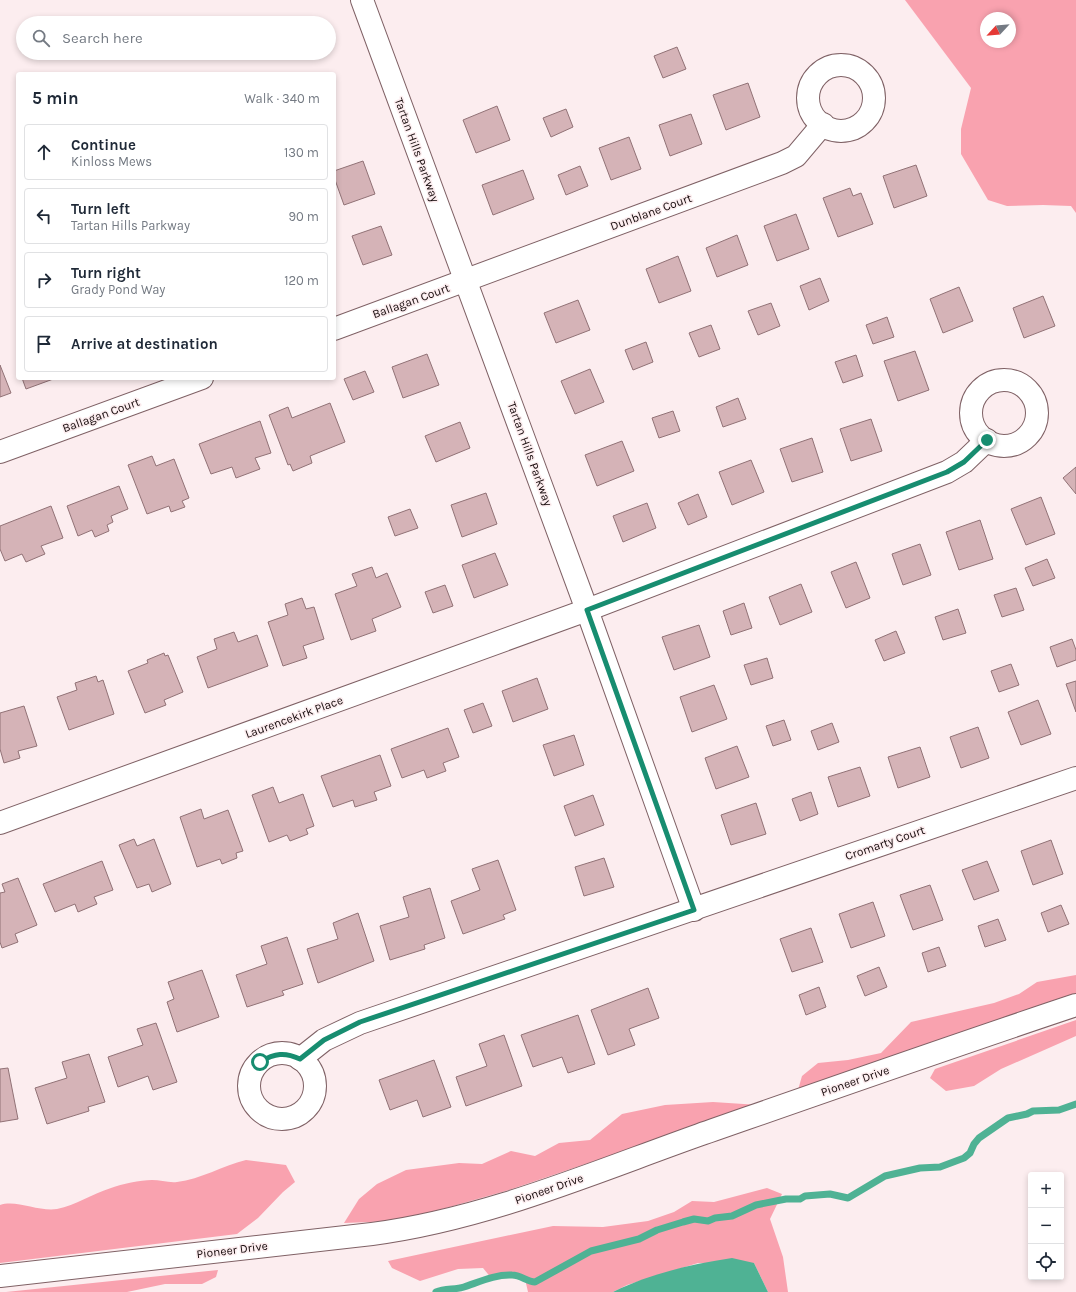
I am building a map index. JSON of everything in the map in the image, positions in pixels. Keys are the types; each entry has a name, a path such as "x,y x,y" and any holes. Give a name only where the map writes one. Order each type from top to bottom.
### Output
{"street":[{"name":"Tartan Hills Parkway","path":"362,0 587,610 694,910"},
{"name":"Dunblane Court","path":"466,281 782,163 796,156 823,124"},
{"name":"Ballagan Court","path":"336,328 466,281"},
{"name":"Ballagan Court","path":"0,452 197,380"},
{"name":"Laurencekirk Place","path":"0,823 587,610 947,472 964,462 987,440"},
{"name":"Cromarty Court","path":"300,1059 324,1040 360,1022 694,910 1076,778"},
{"name":"Pioneer Drive","path":"0,1276 372,1234 446,1221 517,1200 586,1177 698,1136 1076,1005"}],"shaded area":[{"path":"905,0 1076,0 1076,213 1071,206 1007,206 988,200 961,154 961,129 971,88"},
{"path":"1076,975 1076,995 798,1090 802,1076 818,1063 848,1060 881,1053 911,1022 994,1003 1019,994 1037,982"},
{"path":"1076,1020 1076,1036 1001,1069 974,1086 946,1091 930,1078 935,1069"},
{"path":"713,1102 759,1105 509,1190 446,1208 396,1221 344,1223 359,1199 377,1184 406,1170 459,1163 482,1164 511,1151 535,1156 559,1143 590,1140 622,1114 665,1105"},
{"path":"246,1160 286,1165 295,1182 283,1192 258,1218 237,1234 0,1263 0,1205 20,1204 43,1209 57,1209 71,1205 104,1190 120,1185 147,1180 174,1182 186,1180"},
{"path":"767,1188 782,1194 770,1219 783,1257 788,1292 768,1292 754,1263 698,1263 627,1285 613,1292 528,1292 525,1279 516,1276 508,1276 492,1279 483,1268 458,1269 420,1281 392,1268 388,1261 553,1226 603,1227 648,1221 674,1212 692,1201 714,1202"},
{"path":"732,1258 754,1263 768,1292 613,1292 641,1280 671,1270"},
{"path":"218,1270 216,1277 202,1284 165,1284 127,1292 6,1292"}],"building":[{"path":"677,47 686,69 663,78 654,56"},
{"path":"748,83 760,117 726,130 713,95"},
{"path":"497,106 510,140 476,153 463,120"},
{"path":"566,109 573,127 551,137 543,118"},
{"path":"691,114 702,144 670,156 659,125"},
{"path":"629,137 641,169 611,180 599,148"},
{"path":"363,161 375,194 344,205 336,183 336,170"},
{"path":"916,165 927,196 894,208 883,176"},
{"path":"580,166 588,186 566,195 558,175"},
{"path":"523,170 534,199 493,215 482,185"},
{"path":"850,188 853,196 861,193 873,224 838,237 823,198"},
{"path":"796,214 809,249 777,261 764,226"},
{"path":"381,226 392,255 363,265 352,236"},
{"path":"737,235 748,265 717,277 706,248"},
{"path":"678,256 691,291 659,303 646,269"},
{"path":"820,278 829,301 809,310 800,286"},
{"path":"959,287 973,321 943,333 930,299"},
{"path":"1043,296 1055,326 1024,338 1013,308"},
{"path":"578,300 590,330 556,343 544,313"},
{"path":"771,303 780,326 758,335 748,311"},
{"path":"887,317 894,337 873,344 866,325"},
{"path":"711,325 720,349 699,357 689,333"},
{"path":"646,342 653,362 633,370 625,350"},
{"path":"915,351 929,390 898,401 884,361"},
{"path":"427,354 439,385 403,398 392,367"},
{"path":"856,355 863,376 843,383 835,362"},
{"path":"0,365 11,393 0,397"},
{"path":"590,369 604,402 575,414 561,381"},
{"path":"365,371 374,392 353,400 344,379"},
{"path":"23,380 51,380 26,389"},
{"path":"738,398 746,419 723,427 716,407"},
{"path":"330,403 345,442 310,456 312,463 293,471 290,464 288,465 269,415 288,407 292,418"},
{"path":"673,411 680,431 659,438 652,418"},
{"path":"871,419 882,451 851,461 840,429"},
{"path":"260,421 271,453 255,458 260,469 236,478 232,467 211,474 199,444"},
{"path":"460,422 470,448 436,462 425,436"},
{"path":"812,438 823,472 792,482 780,449"},
{"path":"622,441 634,471 597,486 585,455"},
{"path":"152,456 156,466 174,459 189,498 182,501 185,507 171,512 169,506 147,514 128,465"},
{"path":"751,460 764,492 732,505 719,472"},
{"path":"1076,467 1076,494 1063,478"},
{"path":"119,486 128,509 111,516 113,522 107,525 109,531 95,537 92,530 78,536 67,506"},
{"path":"486,493 497,524 462,537 451,505"},
{"path":"698,494 707,517 688,525 678,503"},
{"path":"1041,497 1055,534 1026,545 1011,509"},
{"path":"647,503 656,528 623,542 613,516"},
{"path":"51,506 63,538 41,546 45,554 26,562 22,554 5,561 0,549 0,526"},
{"path":"410,509 418,528 395,536 388,517"},
{"path":"980,520 993,559 959,570 946,532"},
{"path":"920,544 931,575 903,585 892,554"},
{"path":"495,553 508,585 474,598 462,565"},
{"path":"1047,559 1055,578 1033,586 1025,568"},
{"path":"856,562 870,598 846,608 831,572"},
{"path":"372,567 376,578 387,573 401,607 372,619 376,631 351,640 335,594 357,586 352,574"},
{"path":"801,584 812,612 780,625 769,597"},
{"path":"445,585 453,606 433,613 425,592"},
{"path":"1016,588 1024,610 1002,617 994,595"},
{"path":"302,598 306,609 314,607 324,639 303,646 307,658 283,666 268,622 288,615 285,604"},
{"path":"744,603 752,628 731,635 723,611"},
{"path":"958,609 966,633 943,640 935,617"},
{"path":"699,625 710,657 674,670 662,637"},
{"path":"896,631 905,653 884,661 875,640"},
{"path":"234,632 238,642 257,635 268,666 208,688 197,657 217,649 214,639"},
{"path":"1072,639 1076,650 1076,660 1057,667 1050,647"},
{"path":"164,653 165,656 168,655 183,692 164,700 166,705 145,713 128,671 148,663 147,660"},
{"path":"767,658 773,678 751,685 744,665"},
{"path":"1011,664 1019,685 999,692 991,671"},
{"path":"96,676 98,682 103,680 114,714 69,730 57,697 77,690 75,683"},
{"path":"537,678 548,709 513,722 502,691"},
{"path":"1076,681 1076,712 1066,684"},
{"path":"714,685 727,719 692,732 680,697"},
{"path":"1038,700 1051,734 1021,745 1008,712"},
{"path":"483,703 492,726 473,733 464,710"},
{"path":"24,706 37,746 18,751 20,758 4,763 0,749 0,713"},
{"path":"784,720 791,740 773,746 766,726"},
{"path":"832,723 839,742 818,750 811,731"},
{"path":"978,727 989,758 961,768 950,737"},
{"path":"448,728 459,757 443,763 446,771 427,778 424,770 402,778 391,749"},
{"path":"574,735 584,765 554,776 543,745"},
{"path":"737,746 749,777 716,789 705,758"},
{"path":"920,747 930,777 898,788 888,757"},
{"path":"380,755 391,786 374,792 377,800 355,807 353,800 333,807 321,776"},
{"path":"860,767 870,796 838,807 828,777"},
{"path":"273,787 279,803 303,794 314,826 306,829 308,834 290,841 287,835 269,842 252,795"},
{"path":"811,792 818,814 800,821 792,799"},
{"path":"593,795 604,825 575,836 564,806"},
{"path":"756,803 766,834 731,845 721,815"},
{"path":"201,809 204,819 228,810 243,851 236,853 237,858 222,864 220,859 197,867 180,817"},
{"path":"134,839 137,846 154,839 171,884 152,892 149,884 137,888 119,845"},
{"path":"1051,840 1063,874 1033,885 1021,851"},
{"path":"604,858 614,887 584,896 575,867"},
{"path":"498,860 516,910 503,915 505,919 463,934 451,901 480,890 472,869"},
{"path":"102,861 113,890 94,897 97,904 78,912 75,904 55,912 43,884"},
{"path":"987,861 999,891 974,900 962,870"},
{"path":"18,878 37,925 15,934 18,942 2,948 0,942 0,893 5,892 2,884"},
{"path":"930,885 943,920 913,930 900,895"},
{"path":"430,888 445,938 424,945 425,949 390,960 380,926 409,917 403,897"},
{"path":"873,902 885,936 851,948 839,914"},
{"path":"1061,905 1069,924 1048,932 1041,913"},
{"path":"358,913 374,961 318,983 307,949 338,939 333,923"},
{"path":"998,919 1006,940 985,947 978,926"},
{"path":"811,928 823,962 792,972 780,939"},
{"path":"287,937 303,984 282,991 284,995 247,1007 236,975 267,964 261,946"},
{"path":"939,947 946,966 928,972 922,953"},
{"path":"879,967 887,987 865,996 857,976"},
{"path":"202,970 219,1017 177,1032 167,1002 174,999 168,982"},
{"path":"819,987 826,1007 806,1015 799,995"},
{"path":"648,988 659,1018 629,1029 635,1045 608,1055 591,1010"},
{"path":"578,1015 595,1064 568,1073 562,1057 533,1067 521,1035"},
{"path":"156,1023 177,1082 153,1090 148,1076 118,1087 108,1057 143,1045 137,1029"},
{"path":"504,1035 522,1086 466,1106 456,1077 487,1066 479,1044"},
{"path":"89,1054 105,1102 88,1107 89,1111 47,1124 35,1088 67,1078 62,1062"},
{"path":"434,1060 451,1107 423,1117 417,1100 390,1110 379,1080"},
{"path":"8,1068 18,1119 0,1122 0,1069"}],"waterway":[{"path":"436,1292 461,1288 506,1275 515,1275 535,1282 591,1251 639,1239 657,1230 694,1219 708,1221 715,1218 732,1216 756,1205 786,1199 800,1199 805,1196 830,1194 848,1198 885,1176 920,1168 940,1167 964,1158 970,1153 974,1144 979,1138 1008,1118 1027,1114 1033,1111 1059,1110 1076,1104"}],"route":[{"path":"260,1062 270,1056 281,1054 291,1055 300,1059 311,1048 360,1022 694,910 587,610 947,472 964,462 987,440"}]}
